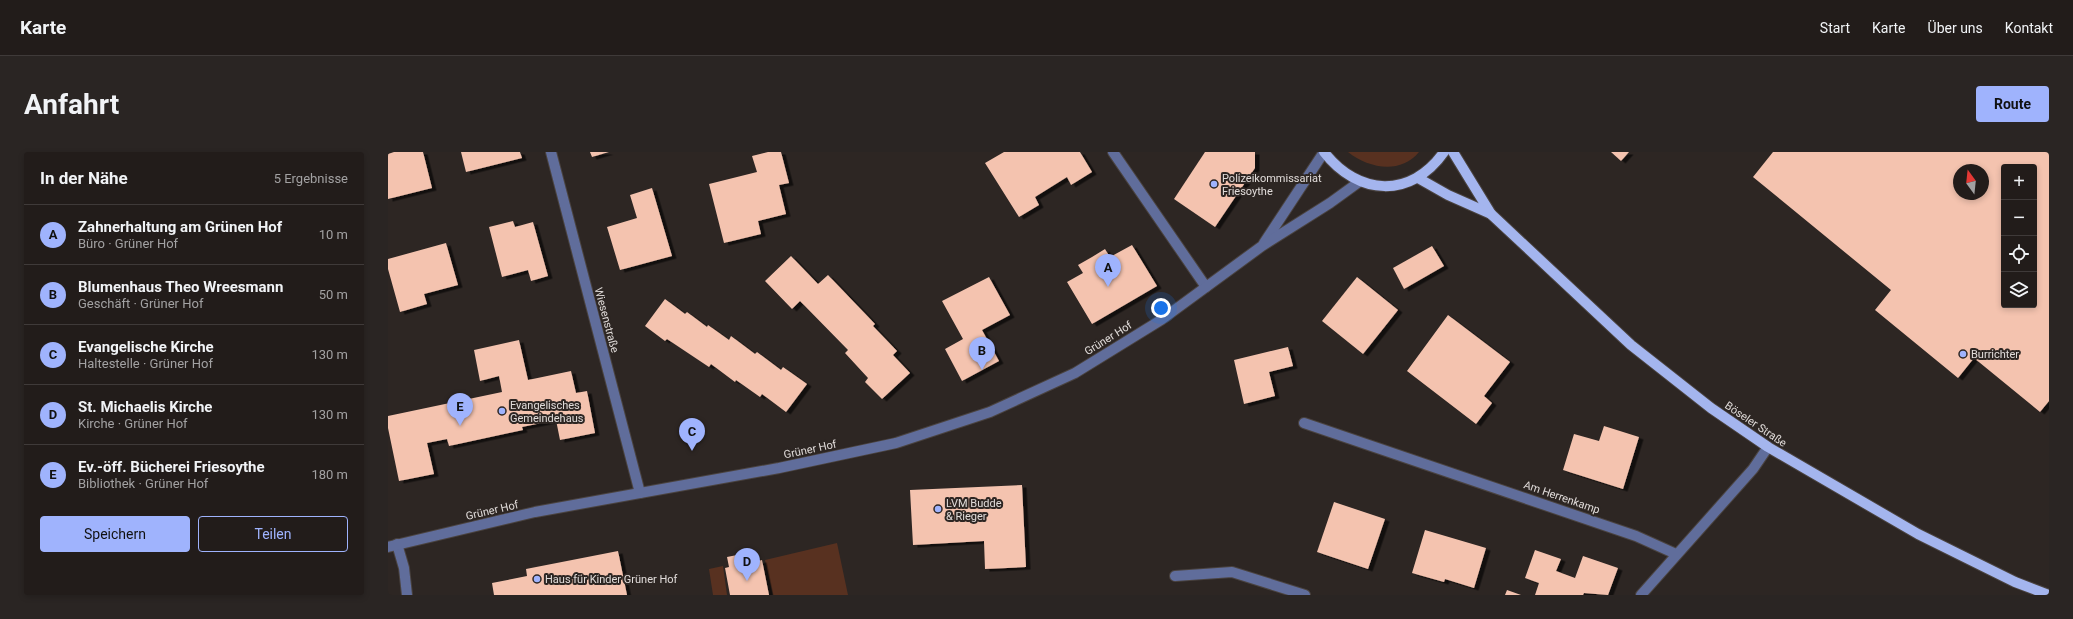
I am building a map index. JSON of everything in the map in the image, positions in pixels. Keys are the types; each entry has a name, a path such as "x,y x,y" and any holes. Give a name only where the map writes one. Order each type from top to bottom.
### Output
{"main road":[{"path":"1324,152 1339,170 1359,182 1378,186 1399,185 1418,178 1436,164 1444,152"},
{"name":"Böseler Straße","path":"1453,152 1491,214 1631,345 1711,408 1768,448 1918,534 2015,582 2049,595"},
{"name":"Böseler Straße","path":"1418,178 1448,195 1491,214"}],"street":[{"name":"Wiesenstraße","path":"551,152 640,493"},
{"path":"1113,152 1206,287"},
{"name":"Grüner Hof","path":"1262,246 1324,152"},
{"name":"Grüner Hof","path":"393,545 535,512 779,468 896,443 990,412 1075,373 1161,320 1262,246 1330,203 1359,182"},
{"name":"Am Herrenkamp","path":"1304,423 1636,536 1676,554"},
{"path":"1641,595 1753,469 1768,448"},
{"path":"393,545 404,568 407,595"},
{"path":"1175,576 1232,572 1305,595"}],"shaded area":[{"path":"1348,152 1419,152 1403,164 1384,167 1365,162"},
{"path":"837,543 848,595 773,595 765,560"},
{"path":"723,566 727,595 713,595 709,569"}],"building":[{"path":"394,152 423,152 432,188 388,199 388,154"},
{"path":"461,152 520,152 522,158 466,172"},
{"path":"590,152 609,152 592,157"},
{"path":"768,152 781,152 789,183 779,185 786,214 758,221 761,234 724,243 709,184 757,172 752,156"},
{"path":"1004,152 1080,152 1092,172 1071,185 1067,177 1035,197 1039,205 1019,217 985,163"},
{"name":"Polizeikommissariat Friesoythe","path":"1205,152 1255,152 1255,168 1215,227 1174,199"},
{"path":"1611,152 1629,152 1621,161"},
{"path":"1773,152 2049,152 2049,401 2040,412 1974,358 1958,378 1875,310 1891,290 1753,177"},
{"path":"652,188 672,256 620,270 607,227 637,218 630,195"},
{"path":"513,221 515,227 533,222 548,276 531,281 528,270 502,277 489,227"},
{"path":"446,243 458,285 424,294 427,304 400,312 388,269 388,259"},
{"path":"1132,245 1157,286 1092,324 1067,282 1083,273 1078,265 1105,249 1110,257"},
{"path":"1432,246 1444,266 1404,289 1393,268"},
{"path":"791,256 818,284 828,275 875,324 873,326 897,351 893,355 910,373 882,399 865,382 868,378 845,353 848,350 800,301 792,309 765,281"},
{"path":"989,277 1010,315 982,330 999,361 962,381 945,349 963,339 942,301"},
{"path":"1357,277 1398,310 1363,354 1322,321"},
{"path":"665,299 685,314 687,312 707,327 708,325 729,340 731,336 755,354 757,352 781,370 783,367 807,384 786,412 762,394 760,397 736,380 735,382 711,364 709,367 667,339 665,341 645,326"},
{"path":"1448,315 1510,362 1484,396 1492,403 1476,424 1407,371"},
{"name":"Evangelisches Gemeindehaus","path":"519,340 528,380 571,371 576,393 587,391 595,433 560,440 556,420 522,427 523,430 449,446 447,439 427,443 434,474 399,481 388,428 388,416 502,392 499,376 480,381 474,350"},
{"path":"1288,347 1293,366 1269,372 1275,396 1244,404 1234,360"},
{"path":"1604,426 1639,437 1623,489 1563,470 1574,434 1599,441"},
{"path":"1022,485 1026,567 985,569 984,541 913,545 910,490"},
{"path":"1334,502 1385,519 1368,569 1317,552"},
{"path":"1425,530 1486,548 1474,588 1445,579 1444,582 1412,573"},
{"path":"1535,550 1561,559 1556,571 1575,578 1583,556 1618,568 1608,595 1584,593 1583,595 1535,595 1539,583 1525,578"},
{"path":"618,551 627,595 494,595 492,583 527,576 526,569"},
{"path":"752,552 754,562 762,560 769,595 730,595 725,568 729,567 727,557"},
{"path":"1507,590 1521,595 1505,595"}],"place":[{"name":"Polizeikommissariat Friesoythe","path":"1214,184"},
{"name":"Zahnerhaltung am Grünen Hof","path":"1108,287"},
{"name":"Burrichter","path":"1963,354"},
{"name":"Blumenhaus Theo Wreesmann","path":"982,370"},
{"name":"Evangelisches Gemeindehaus","path":"502,411"},
{"name":"Ev.-öff. Bücherei Friesoythe","path":"460,426"},
{"name":"Evangelische Kirche","path":"692,451"},
{"name":"LVM Budde & Rieger","path":"938,509"},
{"name":"Haus für Kinder Grüner Hof","path":"537,579"},
{"name":"St. Michaelis Kirche","path":"747,581"}]}
